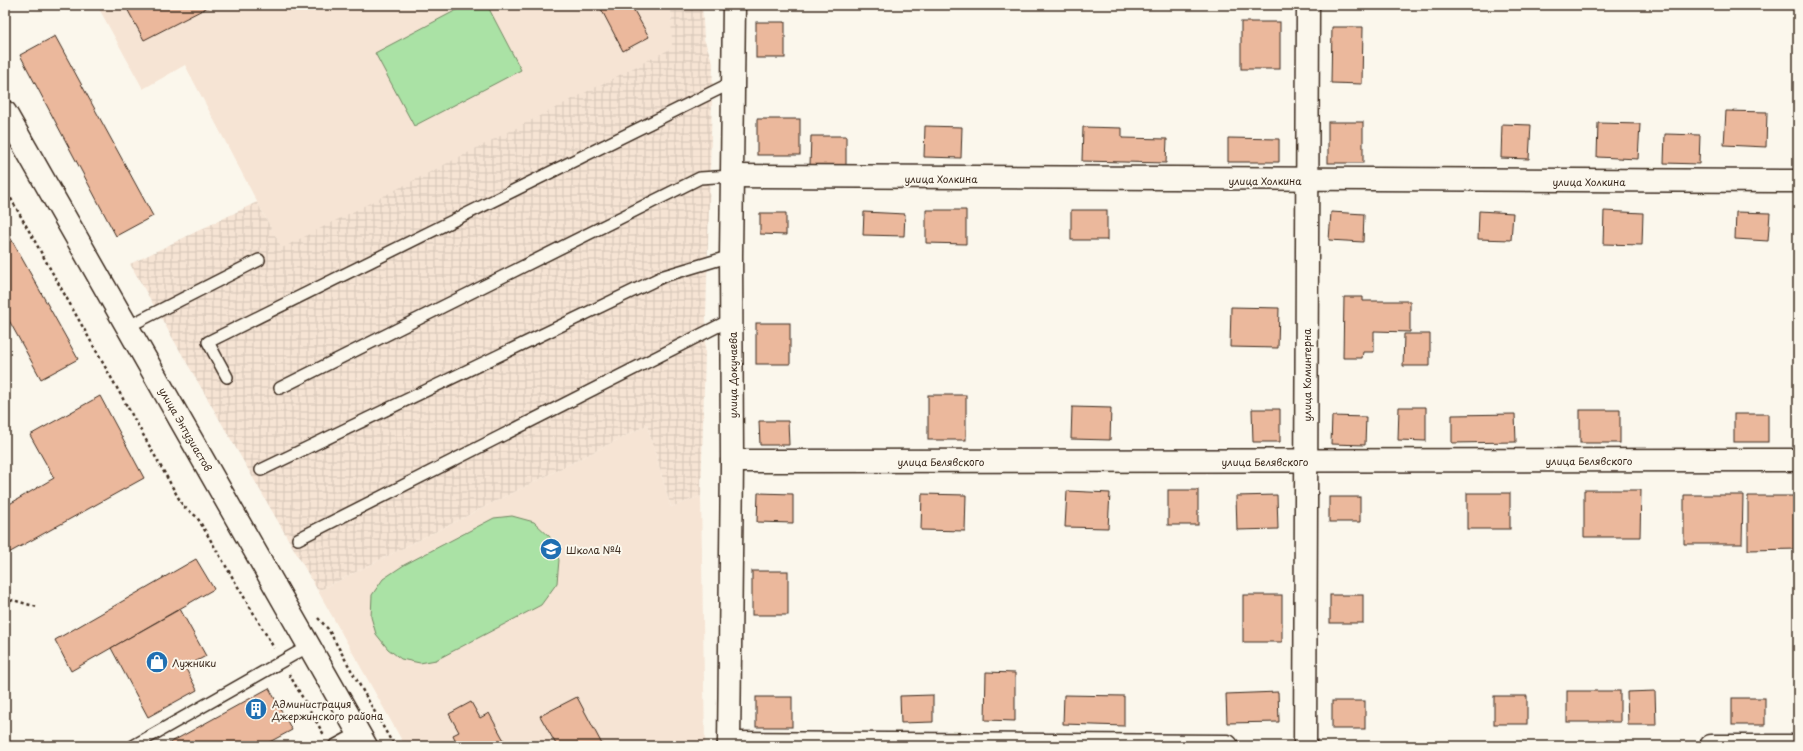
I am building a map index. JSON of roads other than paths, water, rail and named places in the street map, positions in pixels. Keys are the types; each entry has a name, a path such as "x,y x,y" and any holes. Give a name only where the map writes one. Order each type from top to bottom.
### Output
{"street":[{"name":"улица Докучаева","path":"729,745 732,461 732,82 734,5"},
{"name":"улица Коминтерна","path":"1305,746 1306,180 1308,5"},
{"name":"улица Энтузиастов","path":"5,112 362,739"},
{"name":"улица Холкина","path":"732,176 1306,180 1798,181"},
{"name":"улица Белявского","path":"732,461 1798,460"},
{"path":"729,745 1227,746"},
{"path":"1711,746 1798,746"}],"lane":[{"path":"227,377 208,342 732,82"},
{"path":"280,388 700,178 732,176"},
{"path":"261,470 664,276 731,256"},
{"path":"127,327 259,260"},
{"path":"298,539 732,319"},
{"path":"133,746 309,646"},
{"path":"330,743 362,739"}],"place":[{"name":"Школа №4","path":"551,549"},
{"name":"Лужники","path":"157,662"},
{"name":"Администрация Джержинского района","path":"256,709"}]}
